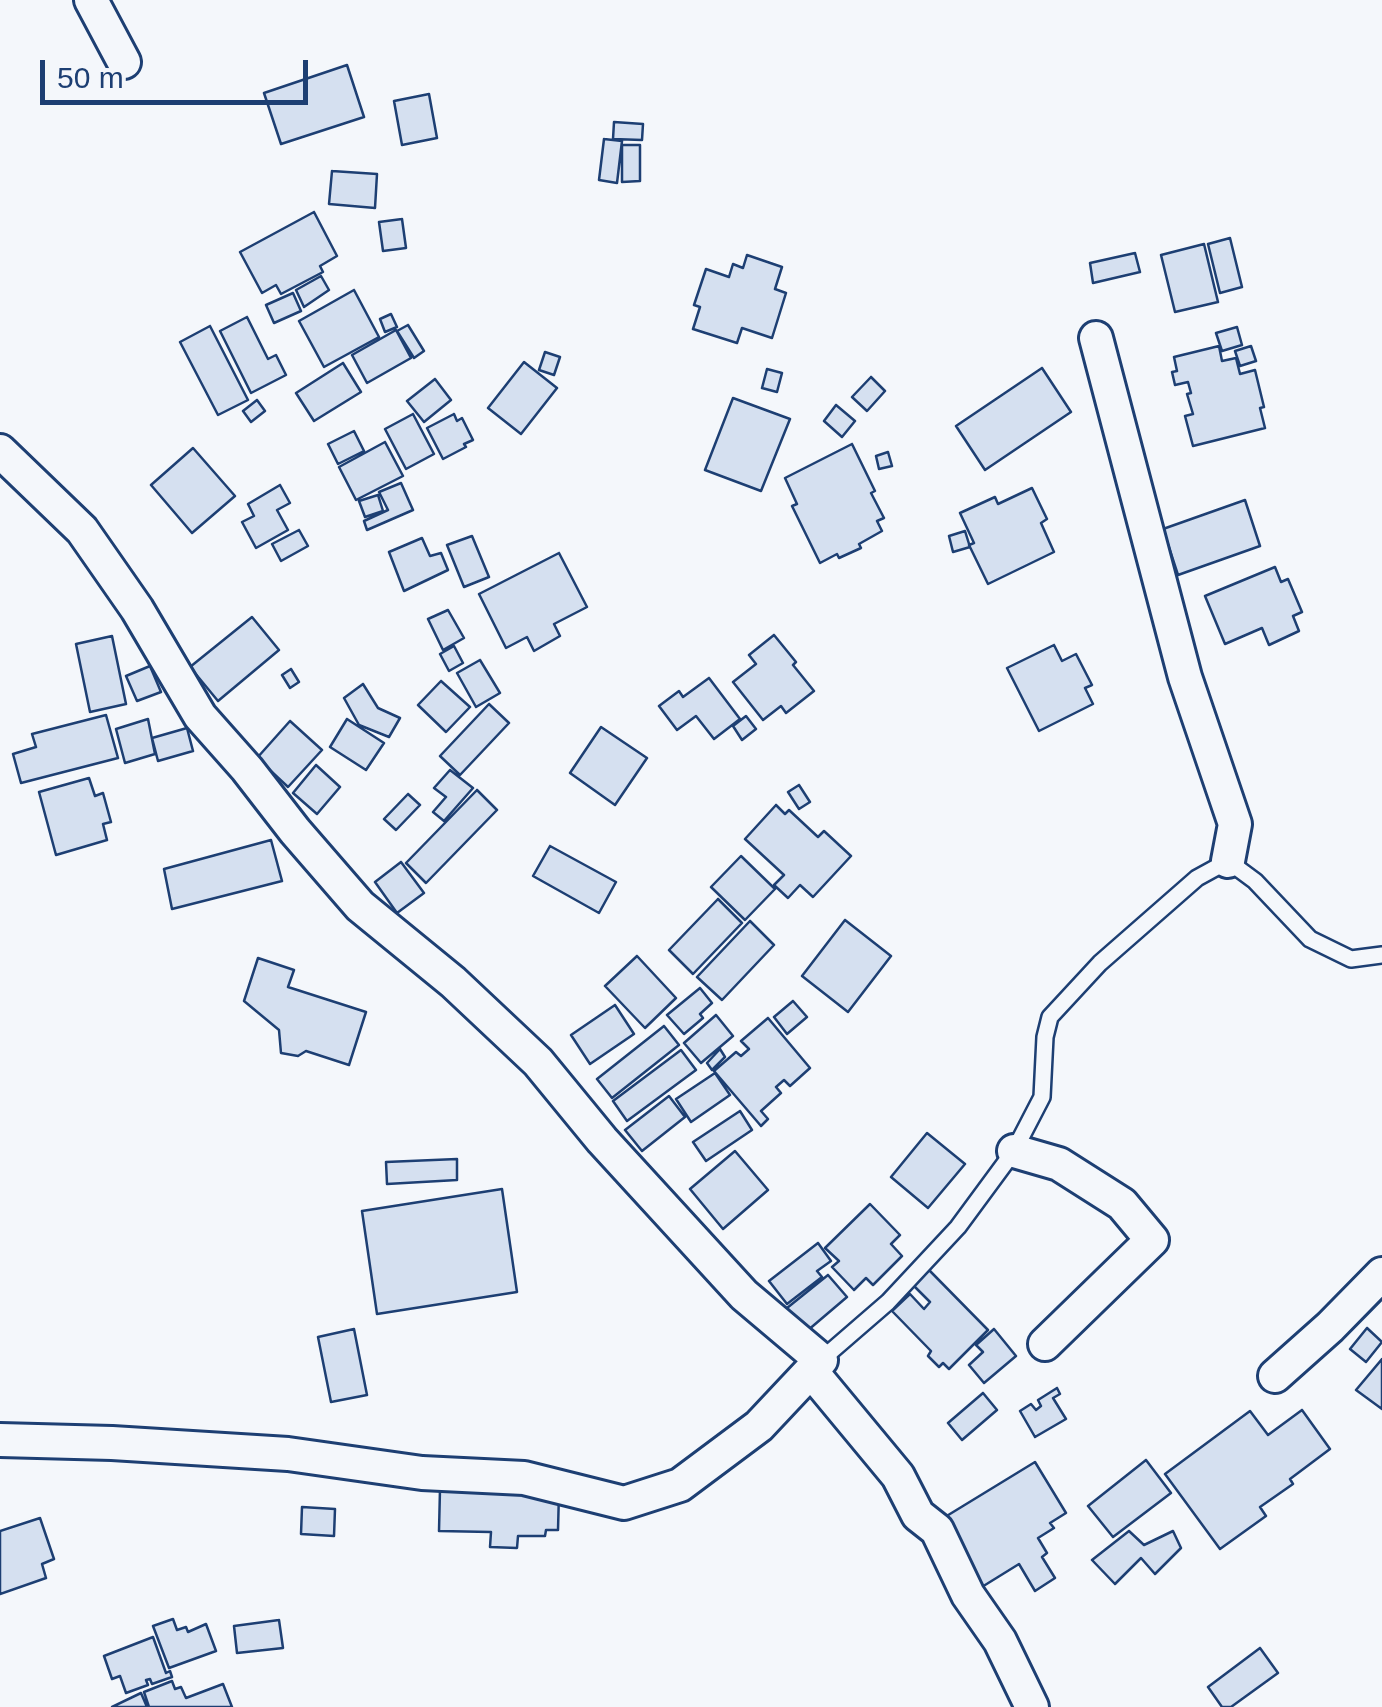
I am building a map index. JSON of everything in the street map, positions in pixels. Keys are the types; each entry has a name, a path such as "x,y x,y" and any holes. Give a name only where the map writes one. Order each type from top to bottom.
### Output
{"street":[{"path":"91,0 124,62"},
{"path":"1096,338 1185,677 1236,824 1228,861"},
{"path":"0,451 82,530 137,609 200,716 360,906 453,982 538,1062 602,1140 744,1295 816,1365 898,1476 918,1516 937,1530 968,1595 1000,1641 1032,1707"},
{"path":"1014,1151 1059,1164 1122,1204 1152,1240 1044,1344"},
{"path":"1275,1376 1382,1274"},
{"path":"0,1440 288,1454 422,1473 524,1478 624,1504 680,1485 759,1426 816,1365"}],"lane":[{"path":"816,1365 888,1302 947,1239 1014,1151 1042,1096 1050,1017 1100,962 1197,878 1228,861 1255,882 1310,939 1351,960 1382,955"}],"building":[{"path":"347,65 364,117 281,144 264,93"},
{"path":"429,94 437,138 402,145 394,101"},
{"path":"614,122 643,124 642,140 613,139"},
{"path":"604,139 622,141 617,183 599,180"},
{"path":"622,145 640,145 640,181 622,182"},
{"path":"332,171 377,174 375,208 329,204"},
{"path":"314,212 337,256 320,266 323,272 281,294 276,285 262,293 240,252"},
{"path":"402,219 406,248 383,251 379,222"},
{"path":"1230,238 1242,287 1220,293 1208,244"},
{"path":"1204,244 1218,302 1175,312 1161,255"},
{"path":"1135,253 1140,272 1093,283 1090,263"},
{"path":"747,255 782,267 775,289 786,293 772,338 742,328 737,343 693,329 700,307 694,305 706,269 729,277 733,264 743,268"},
{"path":"321,276 329,290 304,307 296,290"},
{"path":"354,290 379,337 324,367 299,321"},
{"path":"293,293 301,311 274,323 266,305"},
{"path":"391,314 397,327 385,332 380,319"},
{"path":"247,317 268,359 276,355 286,375 251,393 220,331"},
{"path":"408,325 424,351 414,358 397,331"},
{"path":"210,326 248,400 218,415 180,342"},
{"path":"1237,327 1242,345 1222,351 1216,333"},
{"path":"396,330 411,358 367,383 352,355"},
{"path":"1219,346 1222,361 1236,358 1240,374 1255,370 1265,428 1193,446 1185,416 1193,414 1187,394 1191,393 1188,382 1175,385 1174,357"},
{"path":"1251,346 1256,361 1240,366 1235,351"},
{"path":"545,352 560,357 554,375 539,370"},
{"path":"524,362 557,388 521,434 488,408"},
{"path":"343,363 361,392 314,421 296,393"},
{"path":"1042,368 1071,412 985,470 956,426"},
{"path":"767,369 782,373 777,392 762,388"},
{"path":"871,377 885,391 867,411 852,397"},
{"path":"435,379 451,400 424,422 407,401"},
{"path":"733,398 790,419 761,491 705,470"},
{"path":"257,400 265,411 251,422 243,411"},
{"path":"836,405 855,421 842,437 824,421"},
{"path":"413,414 434,454 406,469 385,429"},
{"path":"454,414 457,421 462,418 473,440 443,459 427,428"},
{"path":"354,431 364,451 338,464 328,444"},
{"path":"385,442 403,476 356,500 339,467"},
{"path":"852,444 875,491 871,493 884,518 877,521 882,531 859,544 861,548 820,563 792,506 797,504 785,478"},
{"path":"193,448 235,496 192,533 151,485"},
{"path":"888,452 892,466 879,469 876,456"},
{"path":"401,483 413,510 367,530 364,521 388,510 379,492"},
{"path":"280,485 290,503 277,510 288,530 256,548 242,522 254,516 248,504"},
{"path":"1032,488 1047,519 1041,523 1054,552 988,584 969,545 974,543 960,513 995,497 998,504"},
{"path":"378,495 383,511 365,517 359,501"},
{"path":"1245,500 1260,546 1178,575 1163,529"},
{"path":"299,530 308,546 281,561 272,544"},
{"path":"965,531 970,547 953,552 949,536"},
{"path":"472,536 489,577 464,587 447,545"},
{"path":"422,538 430,556 441,553 448,570 404,591 389,552"},
{"path":"559,553 587,607 554,624 560,636 534,651 527,637 506,648 479,594"},
{"path":"1275,567 1281,582 1288,579 1302,612 1293,616 1299,631 1269,645 1262,628 1225,644 1205,596"},
{"path":"448,610 464,638 443,650 428,619"},
{"path":"252,617 279,650 218,701 190,667"},
{"path":"774,635 814,691 786,713 781,706 763,720 733,682 756,664 749,655"},
{"path":"112,636 126,704 90,712 76,644"},
{"path":"1054,645 1062,661 1076,654 1092,685 1085,688 1093,704 1039,731 1007,668"},
{"path":"454,646 463,663 449,671 440,654"},
{"path":"480,660 500,693 476,707 457,673"},
{"path":"150,666 161,692 137,701 126,676"},
{"path":"291,669 299,682 290,688 282,675"},
{"path":"709,678 740,719 714,739 696,716 677,730 659,706 679,691 683,697"},
{"path":"441,681 470,707 446,732 418,705"},
{"path":"363,684 378,708 400,718 389,737 359,725 344,698"},
{"path":"489,704 509,723 460,775 440,756"},
{"path":"106,715 118,758 21,783 13,754 36,747 32,734"},
{"path":"746,716 756,729 742,740 733,726"},
{"path":"148,719 155,754 125,763 116,729"},
{"path":"347,719 384,743 366,770 330,747"},
{"path":"290,721 322,750 288,787 257,758"},
{"path":"601,727 647,758 615,805 570,773"},
{"path":"187,728 193,751 158,761 152,738"},
{"path":"316,765 340,787 317,814 293,793"},
{"path":"450,770 473,788 444,821 433,812 446,797 434,788"},
{"path":"89,778 95,796 103,793 111,822 103,824 107,840 56,855 39,792"},
{"path":"799,785 810,802 799,809 788,792"},
{"path":"477,790 497,810 426,883 406,863"},
{"path":"408,794 420,805 396,830 384,819"},
{"path":"776,805 785,814 789,810 818,837 824,831 851,856 813,897 800,885 788,898 774,885 784,875 745,839"},
{"path":"271,840 282,881 172,909 164,869"},
{"path":"550,846 616,882 599,913 533,876"},
{"path":"741,856 775,889 745,920 711,887"},
{"path":"401,862 424,893 397,913 375,882"},
{"path":"718,899 742,923 693,974 669,950"},
{"path":"845,920 891,956 848,1012 802,976"},
{"path":"750,921 774,945 722,1000 697,977"},
{"path":"637,956 676,998 645,1028 605,986"},
{"path":"258,958 294,970 288,987 366,1012 349,1065 306,1051 298,1056 281,1053 279,1030 244,1001"},
{"path":"700,988 712,1003 700,1014 703,1018 684,1034 667,1015"},
{"path":"793,1001 807,1017 787,1034 774,1017"},
{"path":"615,1005 634,1034 590,1064 571,1035"},
{"path":"716,1015 733,1036 701,1063 684,1043"},
{"path":"768,1018 810,1068 790,1086 784,1080 776,1087 781,1093 761,1111 768,1119 761,1126 714,1071 736,1052 741,1056 749,1049 741,1041"},
{"path":"664,1026 679,1045 612,1098 597,1079"},
{"path":"720,1049 725,1057 712,1070 707,1063"},
{"path":"681,1050 696,1070 627,1121 613,1101"},
{"path":"715,1073 730,1095 691,1122 676,1099"},
{"path":"669,1096 685,1117 642,1151 625,1130"},
{"path":"740,1111 752,1130 706,1161 693,1142"},
{"path":"927,1133 965,1164 928,1208 891,1177"},
{"path":"735,1151 768,1190 723,1229 690,1189"},
{"path":"457,1159 457,1180 387,1184 386,1162"},
{"path":"502,1189 517,1292 377,1314 362,1211"},
{"path":"870,1204 900,1235 891,1244 902,1256 873,1285 866,1278 854,1290 832,1267 839,1261 825,1248"},
{"path":"818,1243 831,1261 817,1271 822,1277 787,1304 769,1281"},
{"path":"929,1270 988,1330 949,1369 943,1363 939,1367 928,1356 931,1351 892,1311 910,1294 924,1309 930,1302 913,1285"},
{"path":"828,1275 847,1297 807,1331 787,1308"},
{"path":"1367,1328 1382,1342 1366,1362 1350,1349"},
{"path":"354,1329 367,1395 331,1402 318,1337"},
{"path":"994,1329 1016,1356 984,1383 969,1365 983,1352 976,1345"},
{"path":"1382,1359 1382,1409 1356,1390"},
{"path":"1057,1388 1060,1394 1053,1398 1066,1419 1035,1437 1020,1411 1031,1404 1036,1410 1041,1406 1038,1400"},
{"path":"983,1393 997,1410 962,1440 948,1423"},
{"path":"1302,1410 1330,1449 1290,1479 1293,1484 1260,1507 1266,1516 1220,1549 1165,1474 1250,1411 1268,1435"},
{"path":"1146,1460 1171,1493 1113,1537 1088,1506"},
{"path":"1035,1462 1066,1513 1050,1523 1054,1528 1038,1538 1047,1553 1042,1557 1055,1578 1035,1591 1019,1564 977,1590 945,1517"},
{"path":"440,1489 559,1492 558,1530 546,1530 545,1536 518,1536 517,1548 490,1547 491,1532 439,1531"},
{"path":"302,1507 335,1509 334,1536 301,1534"},
{"path":"40,1518 54,1559 42,1564 46,1578 0,1594 0,1531"},
{"path":"1129,1531 1144,1545 1173,1531 1181,1548 1155,1574 1141,1558 1115,1584 1092,1560"},
{"path":"173,1619 177,1630 186,1627 188,1632 206,1624 216,1651 169,1668 153,1626"},
{"path":"279,1620 283,1648 237,1653 234,1626"},
{"path":"153,1637 166,1673 170,1671 172,1677 152,1684 150,1679 146,1680 148,1685 126,1693 120,1676 112,1679 104,1656"},
{"path":"1260,1648 1278,1673 1231,1707 1222,1707 1208,1687"},
{"path":"172,1681 175,1689 181,1687 186,1698 223,1684 232,1707 149,1707 144,1692"},
{"path":"141,1693 147,1707 112,1707"}]}
